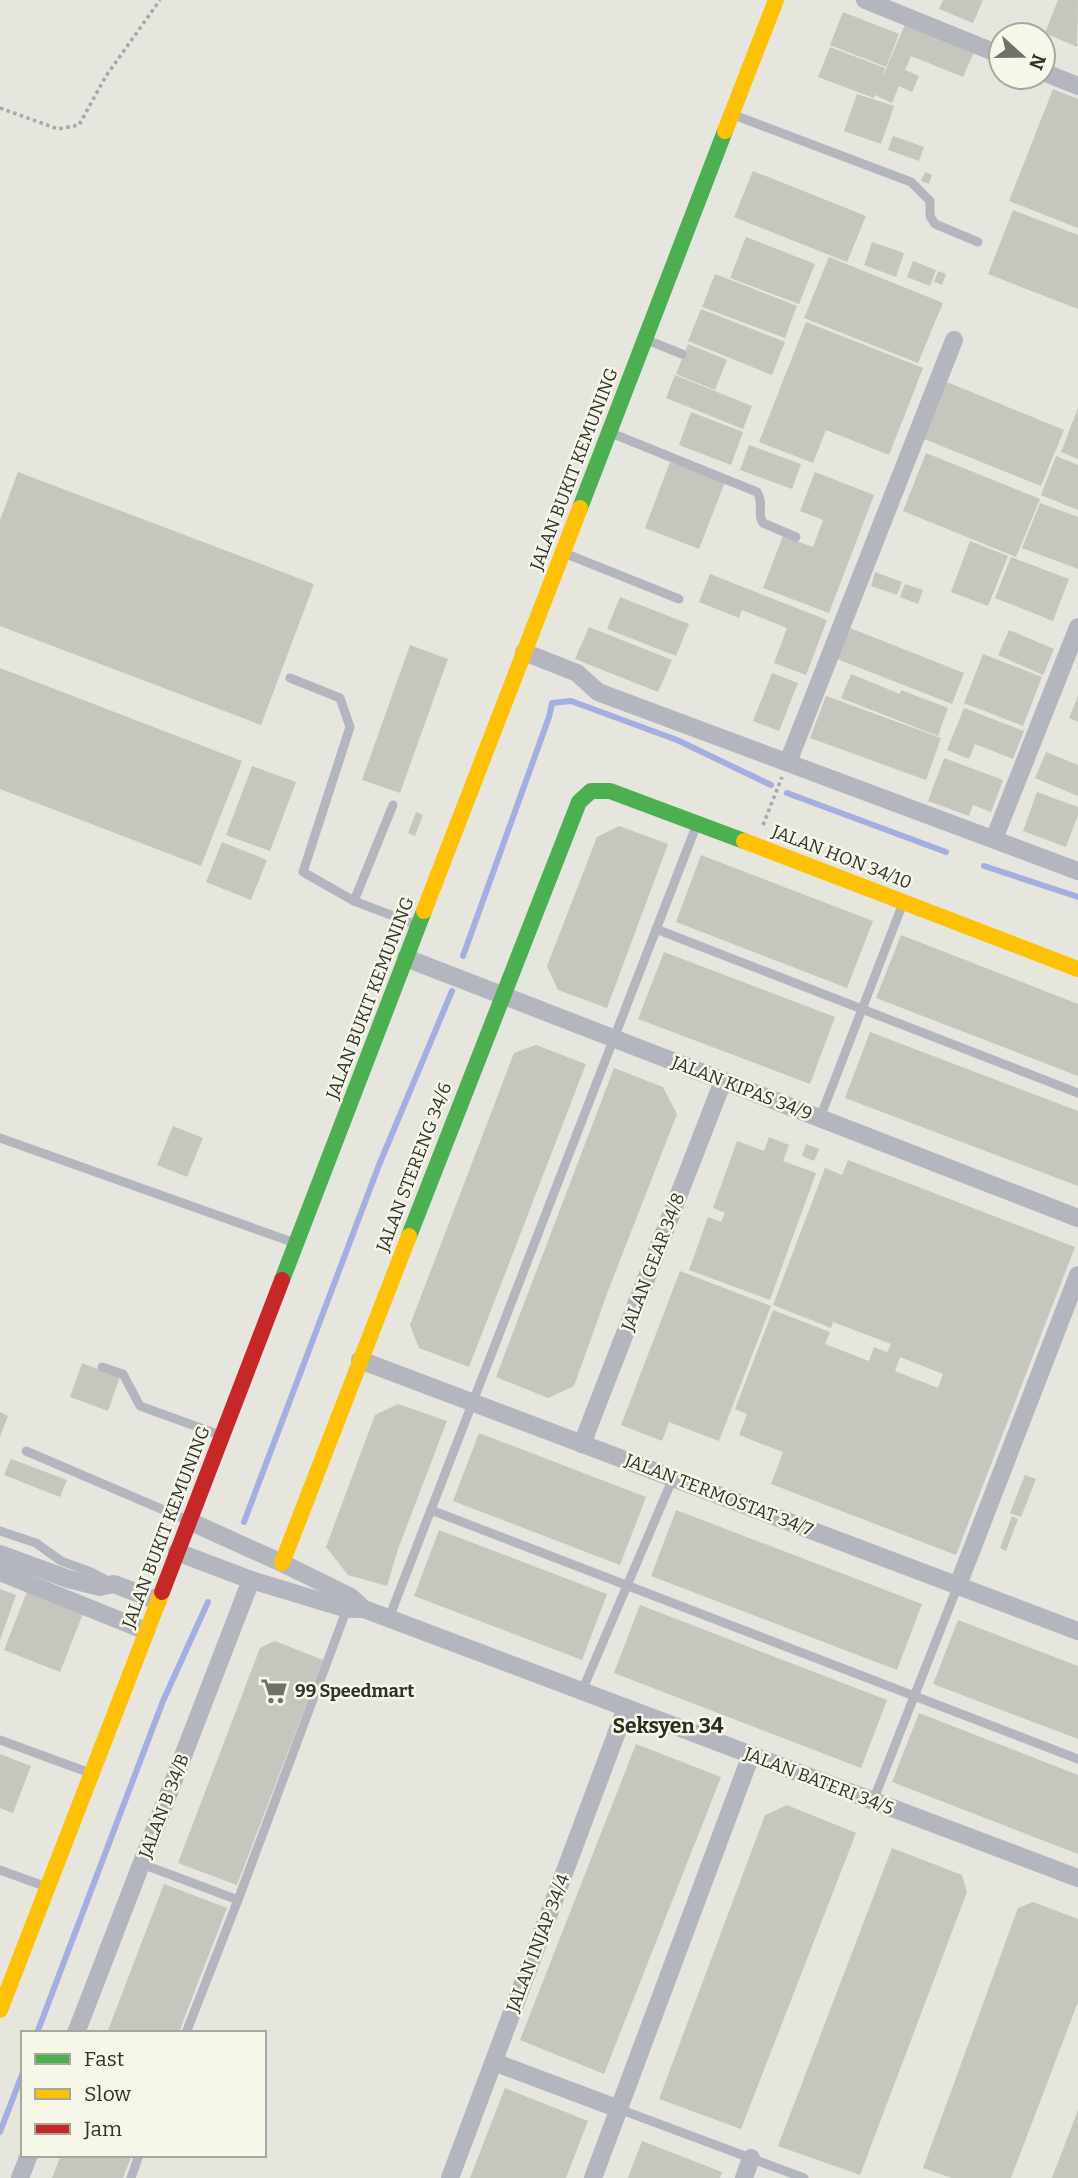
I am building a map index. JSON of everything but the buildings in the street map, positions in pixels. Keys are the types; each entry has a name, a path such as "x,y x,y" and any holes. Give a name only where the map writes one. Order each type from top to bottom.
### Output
{"main road":[{"name":"JALAN BUKIT KEMUNING","path":"0,2010 776,0"},
{"name":"JALAN HON 34/10","path":"591,791 610,790 698,822 1078,969"},
{"name":"JALAN STERENG 34/6","path":"282,1563 579,802 591,791"}],"street":[{"path":"865,0 987,49"},
{"path":"1057,78 1078,86"},
{"path":"788,762 954,340"},
{"path":"994,839 1078,627"},
{"path":"524,652 577,673 598,692 1078,871"},
{"name":"JALAN KIPAS 34/9","path":"406,958 1078,1218"},
{"name":"JALAN GEAR 34/8","path":"582,1444 723,1081"},
{"path":"957,1585 1078,1275"},
{"name":"JALAN TERMOSTAT 34/7","path":"360,1360 1078,1630"},
{"path":"189,1521 282,1563 354,1605"},
{"path":"177,1552 251,1580 354,1605"},
{"path":"0,1554 68,1579 100,1587 114,1584 158,1601"},
{"path":"0,1572 146,1631"},
{"name":"JALAN B 34/B","path":"77,2031 251,1580"},
{"name":"JALAN BATERI 34/5","path":"354,1605 1078,1878"},
{"name":"JALAN INJAP 34/4","path":"450,2178 626,1708"},
{"path":"593,2178 751,1755"},
{"path":"494,2062 619,2109"},
{"path":"20,2178 28,2157"},
{"path":"744,2178 751,2158"}],"lane":[{"path":"732,114 911,182 930,201 930,216 935,224 978,242"},
{"path":"645,340 682,354"},
{"path":"609,433 757,492 762,505 760,515 763,523 796,537"},
{"path":"563,553 679,599"},
{"path":"290,678 340,698 350,727 303,872 354,901 419,926"},
{"path":"354,901 393,805"},
{"path":"389,1618 698,822"},
{"path":"820,1118 904,901"},
{"path":"656,929 1078,1093"},
{"path":"0,1138 296,1244"},
{"path":"102,1367 123,1374 139,1406 222,1435"},
{"path":"26,1451 189,1521"},
{"path":"582,1691 673,1478"},
{"path":"431,1510 1078,1759"},
{"path":"0,1531 36,1543 61,1561 114,1584"},
{"path":"873,1801 957,1585"},
{"path":"187,2031 354,1605"},
{"path":"0,1740 92,1773"},
{"path":"142,1864 238,1900"},
{"path":"0,1870 47,1887"},
{"path":"619,2109 804,2178"},
{"path":"131,2178 138,2157"}],"path":[{"path":"0,108 58,129 79,125 106,76 160,0"},
{"path":"755,845 788,762"}],"waterway":[{"path":"463,956 552,703 571,701 677,740 771,785"},
{"path":"787,793 946,852"},
{"path":"984,866 1078,897"},
{"path":"244,1522 379,1165 452,991"},
{"path":"38,2031 163,1701 208,1602"},
{"path":"0,2132 21,2077"}],"traffic: fast":[{"path":"580,508 725,131"},
{"path":"409,1236 579,802 591,791 610,791 744,841"},
{"path":"282,1280 424,911"}],"traffic: slow":[{"path":"725,131 776,0"},
{"path":"424,911 580,508"},
{"path":"744,841 1078,969"},
{"path":"282,1563 409,1236"},
{"path":"0,2010 162,1592"}],"traffic: jam":[{"path":"162,1592 282,1280"}],"place":[{"name":"99 Speedmart","path":"274,1691"}],"district":[{"name":"Seksyen 34","path":"668,1726"}]}
